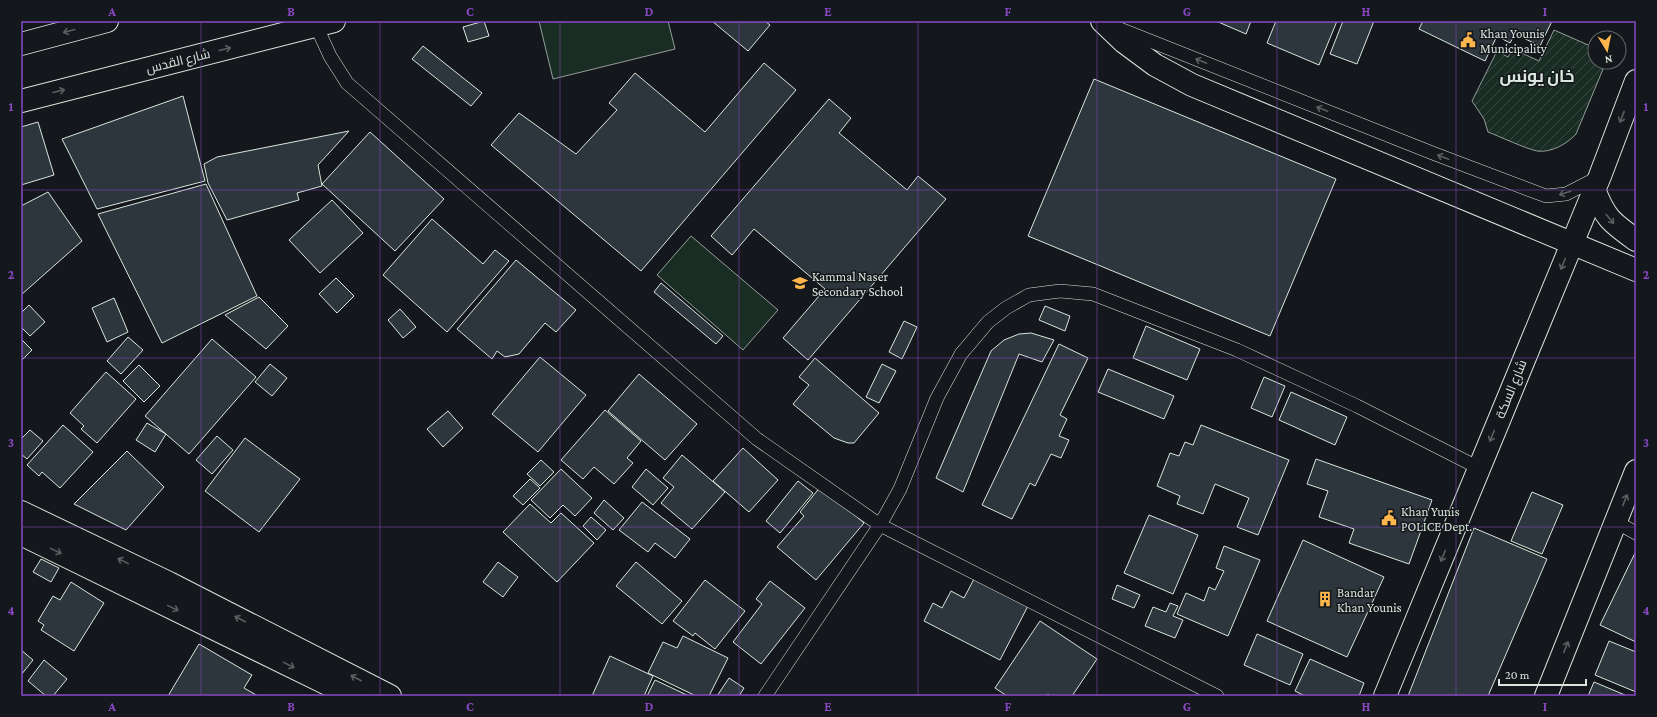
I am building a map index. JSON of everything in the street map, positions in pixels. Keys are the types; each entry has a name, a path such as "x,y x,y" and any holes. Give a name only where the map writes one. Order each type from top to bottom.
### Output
{"main road":[{"path":"21,44 107,21"},
{"path":"1103,22 1124,42 1155,65 1192,85 1636,270"},
{"name":"شارع القدس","path":"21,101 321,23"},
{"name":"شارع السكة","path":"1385,696 1597,182 1636,81"},
{"path":"1597,182 1601,208 1612,222 1636,240"},
{"path":"1546,696 1636,471"},
{"path":"21,512 169,583 390,696"},
{"path":"21,534 352,696"}],"lane":[{"path":"1103,22 1435,154 1546,196 1566,194 1597,182"},
{"path":"321,23 330,56 347,83 757,439 880,525 1218,696"},
{"path":"765,696 880,525 900,489 937,398 961,354 988,322 1006,308 1029,295 1060,290 1093,294 1237,350 1357,406 1479,468"},
{"path":"1616,522 1636,533"}],"green space":[{"path":"539,21 668,21 675,49 553,79"},
{"path":"1554,30 1587,44 1587,70 1603,70 1576,134 1568,141 1548,151 1532,150 1488,132 1484,119 1472,101 1497,51 1508,57 1513,49 1539,61"},
{"path":"691,236 778,310 743,350 657,275"}],"building":[{"path":"484,21 489,36 468,42 463,27"},
{"path":"712,21 765,21 770,25 748,51"},
{"path":"1216,21 1251,21 1246,34"},
{"path":"1276,21 1337,21 1319,65 1267,43"},
{"path":"1343,21 1374,21 1357,64 1330,54"},
{"name":"Khan Younis Municipality","path":"1423,21 1552,21 1540,46 1515,34 1510,43 1497,36 1485,61 1419,29"},
{"path":"423,46 482,93 471,106 412,59"},
{"path":"764,63 796,90 641,271 491,145 519,113 576,154 617,110 609,103 635,73 705,132"},
{"path":"1094,79 1336,179 1270,336 1028,236"},
{"path":"183,96 205,181 97,209 62,139"},
{"path":"829,99 851,118 839,133 907,190 918,176 946,199 808,360 783,338 825,289 754,229 732,255 711,236"},
{"path":"38,122 54,175 21,185 21,127"},
{"path":"349,131 318,165 322,186 297,193 299,200 227,220 208,183 204,164 217,157"},
{"path":"370,132 444,199 395,251 322,184"},
{"path":"206,184 257,296 162,343 98,214"},
{"path":"48,192 82,241 21,295 21,206"},
{"path":"332,200 363,233 320,273 289,240"},
{"path":"432,219 483,264 495,250 509,261 447,332 383,275"},
{"path":"516,260 576,310 556,332 545,323 519,354 505,357 497,351 492,359 457,329"},
{"path":"336,278 354,296 337,313 319,294"},
{"path":"661,283 723,336 716,344 654,292"},
{"path":"259,297 288,326 266,349 225,315"},
{"path":"114,298 128,332 107,342 92,308"},
{"path":"29,305 45,322 30,336 21,327 21,313"},
{"path":"1045,306 1070,316 1065,331 1039,320"},
{"path":"400,309 416,327 403,338 388,320"},
{"path":"904,321 917,327 902,359 889,352"},
{"path":"1146,326 1200,349 1187,380 1133,358"},
{"path":"1031,333 1054,340 1042,362 1019,354 963,492 936,478 991,351 1004,340 1019,334"},
{"path":"128,337 143,350 121,374 107,361"},
{"path":"21,339 32,350 21,361"},
{"path":"212,339 256,377 189,454 145,416"},
{"path":"1059,344 1088,358 1060,415 1067,419 1059,436 1069,440 1061,458 1051,454 1035,486 1030,483 1012,519 982,505"},
{"path":"540,357 586,395 538,452 492,414"},
{"path":"815,358 879,413 854,443 848,443 834,438 793,404 809,385 799,377"},
{"path":"270,364 287,378 272,396 255,382"},
{"path":"882,364 896,371 879,403 866,397"},
{"path":"139,365 160,386 144,402 123,381"},
{"path":"1108,369 1174,396 1164,419 1098,392"},
{"path":"106,372 136,399 97,443 81,429 84,426 70,413"},
{"path":"639,374 697,424 665,460 608,411"},
{"path":"1264,377 1285,386 1272,417 1251,408"},
{"path":"1291,392 1347,417 1335,445 1279,420"},
{"path":"605,410 641,441 627,458 633,463 614,484 594,467 583,479 561,460"},
{"path":"448,411 463,428 443,447 427,429"},
{"path":"147,423 166,434 155,452 136,440"},
{"path":"63,425 93,452 60,488 42,472 39,476 27,465"},
{"path":"1201,425 1289,460 1258,535 1237,527 1249,498 1215,484 1203,514 1177,504 1180,496 1157,486 1170,453 1179,456 1185,442 1193,445"},
{"path":"30,430 43,441 27,459 21,454 21,439"},
{"path":"217,436 233,450 212,474 196,460"},
{"path":"245,438 300,479 259,532 205,491"},
{"path":"743,448 778,480 749,512 713,481"},
{"path":"127,451 164,487 126,530 74,504"},
{"path":"682,455 725,492 692,529 661,503 674,487 663,478"},
{"path":"1316,459 1432,500 1409,564 1349,543 1354,529 1319,517 1328,491 1307,484"},
{"path":"541,460 554,472 540,486 527,474"},
{"path":"561,469 592,498 575,516 563,505 550,518 531,500"},
{"path":"646,469 668,488 653,505 632,487"},
{"path":"530,479 540,488 523,505 513,496"},
{"path":"798,481 813,493 780,533 766,521"},
{"path":"821,486 864,523 816,580 777,547 804,516 800,512"},
{"path":"1532,492 1563,505 1542,554 1511,541"},
{"path":"604,500 624,518 613,530 594,513"},
{"path":"642,502 690,539 675,558 655,543 648,552 619,530"},
{"path":"530,504 551,523 561,513 594,543 557,582 503,532"},
{"path":"1149,515 1198,535 1173,594 1124,573"},
{"path":"591,517 606,530 597,540 583,526"},
{"path":"1474,528 1547,559 1488,696 1408,696"},
{"name":"Bandar Khan Younis","path":"1303,540 1384,577 1347,657 1267,621"},
{"path":"1224,546 1260,560 1228,636 1177,614 1186,593 1204,601 1209,587 1215,590 1224,571 1216,568"},
{"path":"1636,551 1636,642 1600,625"},
{"path":"41,559 59,568 51,582 33,572"},
{"path":"498,562 518,577 503,597 483,582"},
{"path":"636,562 682,601 662,624 616,586"},
{"path":"975,577 1029,604 1000,660 924,621 933,603 942,608 951,591 964,598"},
{"path":"705,580 745,611 715,649 695,633 693,636 673,621"},
{"path":"770,581 805,608 761,664 733,642 762,604 756,599"},
{"path":"71,582 104,603 74,651 41,630 44,625 38,621 53,596 60,600"},
{"path":"1117,585 1140,595 1134,608 1112,599"},
{"path":"1170,603 1178,606 1173,616 1183,620 1175,638 1145,626 1153,607 1166,612"},
{"path":"1040,621 1097,659 1072,696 1050,696 1048,694 1047,696 1007,696 995,688"},
{"path":"1257,634 1303,654 1290,685 1244,665"},
{"path":"683,636 728,658 709,696 696,696 648,673 663,642 677,648"},
{"path":"1609,641 1636,652 1636,692 1595,675"},
{"path":"199,644 252,675 244,688 258,696 168,696"},
{"path":"21,650 33,660 21,675"},
{"path":"610,656 653,676 644,696 592,696"},
{"path":"1310,659 1364,683 1359,696 1305,696 1295,691"},
{"path":"44,660 67,679 53,696 46,696 28,681"},
{"path":"729,678 744,688 739,696 717,696"},
{"path":"655,680 689,696 647,696"},
{"path":"1594,682 1625,695 1588,696"}],"place":[{"name":"Khan Younis Municipality","path":"1468,40"},
{"name":"Kammal Naser Secondary School","path":"800,283"},
{"name":"Khan Yunis POLICE Dept.","path":"1389,518"},
{"name":"Bandar Khan Younis","path":"1325,599"}],"district":[{"name":"خان يونس","path":"1537,76"}]}
